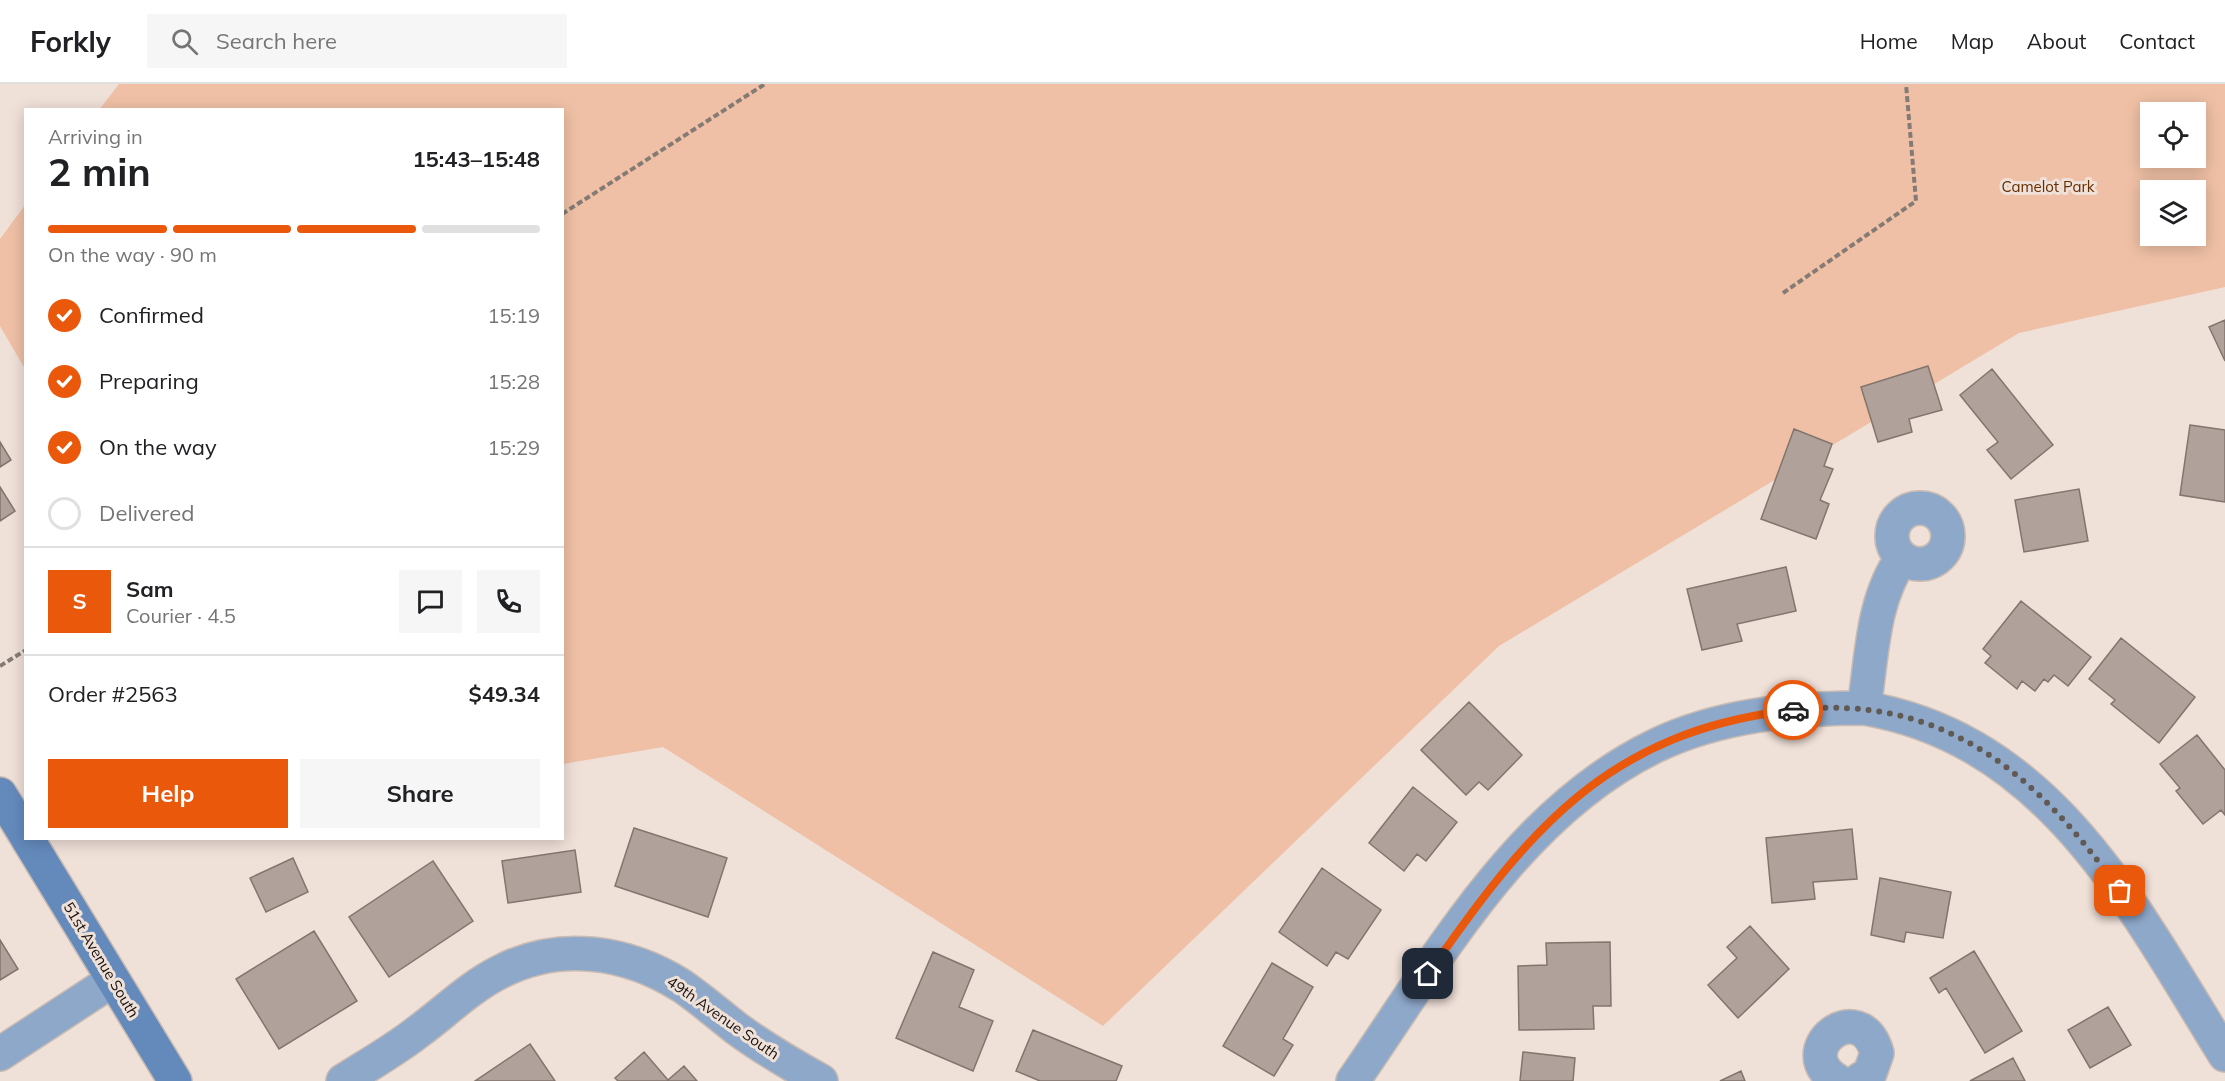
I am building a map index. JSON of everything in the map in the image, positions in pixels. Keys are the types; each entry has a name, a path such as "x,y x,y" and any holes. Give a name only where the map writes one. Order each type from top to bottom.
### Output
{"main road":[{"name":"51st Avenue South","path":"0,795 24,834"},
{"name":"51st Avenue South","path":"28,840 175,1081"}],"street":[{"path":"1864,708 1880,600 1891,573 1902,558"},
{"path":"1353,1081 1493,884 1527,844 1587,789 1622,765 1656,746 1694,731 1778,712 1817,708 1864,708 1892,712 1957,737 2004,766 2046,801 2115,883 2225,1055"},
{"name":"49th Avenue South","path":"343,1081 398,1046 472,989 500,972 531,960 570,952 598,954 630,961 661,975 681,986 762,1046 821,1081"},
{"path":"0,1054 113,980"}],"path":[{"path":"564,213 765,84"},
{"path":"1783,293 1916,201 1906,84"},
{"path":"0,666 24,651"}],"green space":[{"name":"Camelot Park","path":"119,84 2225,84 2225,287 2019,333 1499,646 1103,1026 663,747 564,764 564,108 101,108"},
{"path":"24,206 24,367 0,326 0,239"}],"building":[{"path":"2225,320 2225,361 2209,327"},
{"path":"1928,366 1942,410 1909,419 1912,432 1878,442 1861,387"},
{"path":"1992,369 2053,445 2011,479 1987,450 1998,442 1960,395"},
{"path":"2190,425 2225,430 2225,502 2180,495"},
{"path":"1794,429 1832,444 1824,466 1833,469 1820,500 1829,504 1816,539 1761,519"},
{"path":"0,442 11,460 0,467"},
{"path":"0,487 15,511 0,521"},
{"path":"2079,489 2088,541 2024,552 2015,500"},
{"path":"1786,567 1796,611 1737,624 1742,641 1702,650 1687,589"},
{"path":"2021,601 2091,657 2068,686 2054,675 2048,682 2044,679 2035,691 2022,681 2017,689 1985,663 1991,656 1983,649"},
{"path":"2121,638 2195,697 2159,743 2111,704 2115,700 2089,679"},
{"path":"1469,702 1522,755 1488,790 1479,782 1466,795 1421,750"},
{"path":"2197,735 2225,770 2225,815 2221,810 2203,824 2176,791 2180,788 2160,764"},
{"path":"1413,787 1457,822 1426,861 1417,854 1404,871 1369,843"},
{"path":"634,828 727,858 708,917 615,886"},
{"path":"1852,829 1857,879 1813,882 1815,899 1772,903 1766,838"},
{"path":"575,850 581,892 508,903 502,861"},
{"path":"293,858 308,892 266,912 250,878"},
{"path":"433,861 473,921 389,977 349,917"},
{"path":"1322,868 1381,910 1348,959 1336,952 1327,966 1279,932"},
{"path":"1880,878 1951,892 1943,938 1906,932 1904,942 1871,935"},
{"path":"1750,926 1789,969 1738,1018 1708,985 1737,958 1727,947"},
{"path":"314,931 357,1001 279,1049 236,979"},
{"path":"0,940 18,969 0,980"},
{"path":"1610,942 1611,1006 1593,1006 1594,1029 1519,1030 1518,966 1547,965 1546,943"},
{"path":"1974,951 2022,1031 1985,1053 1946,988 1939,993 1930,978"},
{"path":"933,952 974,970 959,1007 993,1021 973,1071 896,1038"},
{"path":"1272,963 1313,987 1283,1039 1293,1045 1274,1076 1223,1046"},
{"path":"2108,1007 2131,1045 2090,1068 2068,1030"},
{"path":"1033,1030 1122,1066 1116,1081 1040,1081 1016,1071"},
{"path":"530,1044 555,1081 475,1081"},
{"path":"644,1052 668,1080 684,1066 697,1081 618,1081 615,1078"},
{"path":"1523,1052 1575,1058 1573,1081 1520,1081"},
{"path":"2013,1058 2025,1081 1970,1081"},
{"path":"1741,1071 1745,1081 1720,1081"}],"way so far":[{"path":"1793,710 1864,708 1892,712 1957,737 2025,781 2073,830 2097,858 2120,891"}],"route":[{"path":"1428,974 1465,920 1527,844 1587,789 1622,765 1656,746 1694,731 1793,710"}]}
